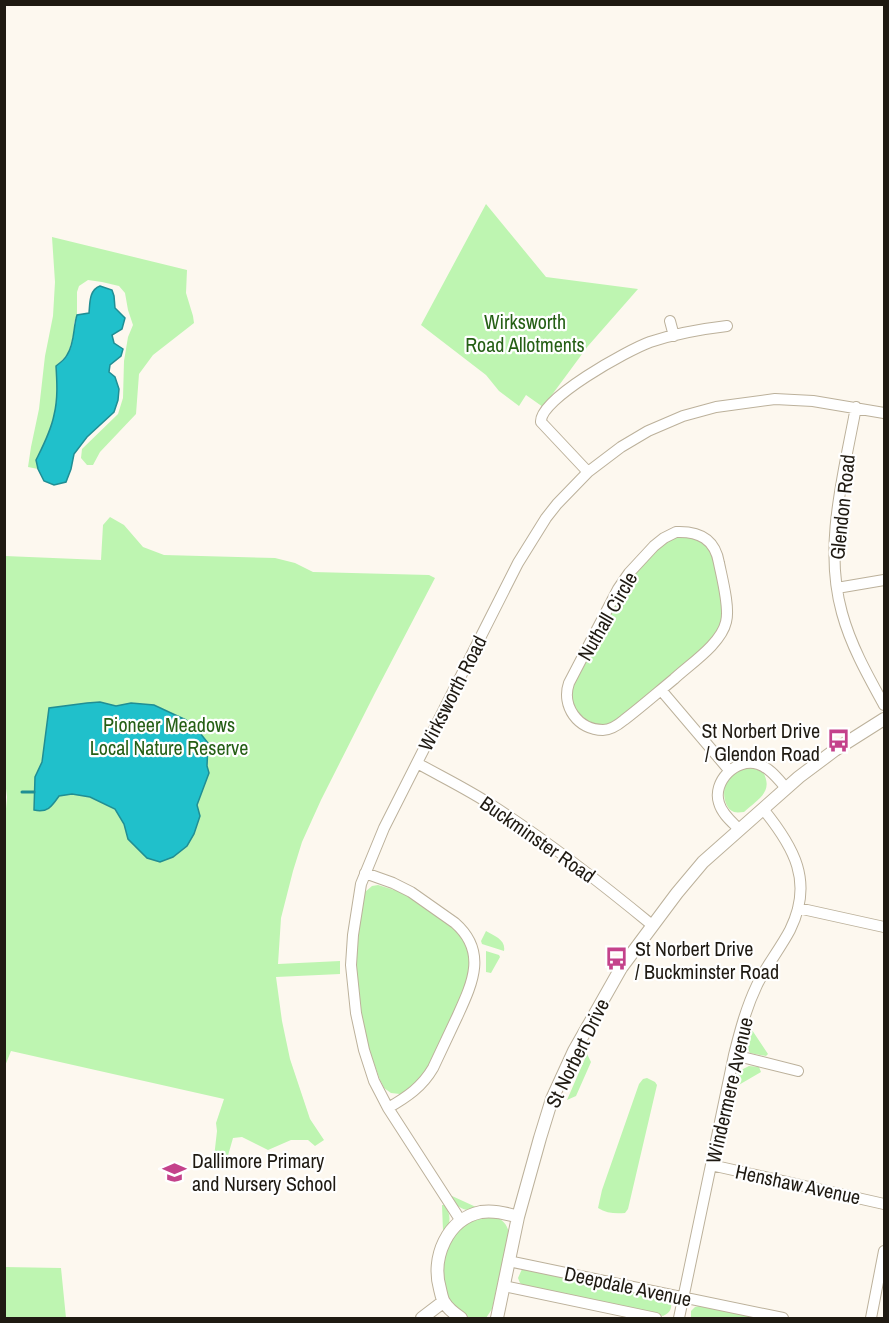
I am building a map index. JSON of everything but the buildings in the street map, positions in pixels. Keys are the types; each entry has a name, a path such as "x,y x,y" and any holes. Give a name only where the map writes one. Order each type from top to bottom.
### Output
{"street":[{"path":"670,321 674,336"},
{"path":"588,472 548,431 541,422 541,416 562,394 617,357 651,342 727,326"},
{"name":"Wirksworth Road","path":"461,1221 388,1108 374,1081 357,1023 351,965 353,935 361,884 384,828 523,554 546,518 588,472 621,447 648,431 683,416 716,407 775,399 813,401 885,413"},
{"name":"Glendon Road","path":"856,407 834,549 837,588 841,610 853,643 864,669 885,705"},
{"name":"Nuthall Circle","path":"676,532 690,532 705,538 716,551 724,589 727,620 724,629 711,646 661,690 616,726 603,730 590,728 581,723 570,711 566,699 566,690 590,640 609,603 629,573 664,538 676,532"},
{"path":"837,588 885,580"},
{"path":"661,690 729,770"},
{"name":"St Norbert Drive","path":"497,1318 518,1217 552,1099 574,1051 621,968 703,862 799,777 885,719"},
{"name":"Buckminster Road","path":"417,763 470,792 517,822 652,925"},
{"path":"739,829 722,810 717,796 729,770 742,764 759,764 770,770 786,788"},
{"name":"Windermere Avenue","path":"679,1318 734,1055 749,1005 765,971 789,932 798,908 800,883 794,856 783,834 763,809"},
{"path":"365,873 411,892 455,923 469,939 474,949 475,971 468,994 434,1068 416,1091 388,1108"},
{"path":"798,908 885,927"},
{"path":"734,1055 798,1071"},
{"name":"Henshaw Avenue","path":"711,1165 885,1204"},
{"path":"461,1318 443,1302 437,1281 439,1252 447,1236 461,1221 473,1215 491,1211 518,1217"},
{"path":"871,1318 885,1251"},
{"name":"Deepdale Avenue","path":"508,1261 783,1318"},
{"name":"Deepdale Avenue","path":"504,1286 656,1318"},
{"path":"422,1318 443,1302"}],"green space":[{"name":"Wirksworth Road Allotments","path":"486,204 546,277 638,289 588,346 543,407 526,395 519,406 499,391 486,375 421,325"},
{"path":"52,237 187,270 186,293 194,323 153,355 139,374 136,414 100,452 93,465 87,465 81,458 82,449 118,414 123,398 124,361 128,337 133,325 125,293 119,286 88,280 79,286 74,333 68,354 56,366 57,390 53,421 36,460 38,469 28,467 53,316 55,282"},
{"name":"Pioneer Meadows Local Nature Reserve","path":"110,517 124,525 143,547 164,555 275,558 295,563 313,572 429,575 435,578 321,800 302,842 281,918 278,964 340,961 340,974 276,977 290,1059 310,1119 324,1140 315,1146 308,1140 291,1140 268,1150 242,1137 233,1138 225,1166 218,1168 213,1166 216,1123 224,1099 11,1051 5,1066 4,832 7,797 4,772 5,556 101,560 103,525"},
{"path":"678,536 690,536 704,544 713,558 723,608 722,625 689,662 633,709 609,724 597,725 589,722 580,715 574,705 573,686 603,625 631,579 646,560 661,545"},
{"path":"750,767 763,772 767,785 766,790 744,812 734,812 728,807 725,799 726,783 733,774"},
{"path":"378,885 401,892 433,912 456,931 470,951 468,983 429,1070 405,1093 400,1094 391,1093 384,1088 380,1080 364,1035 357,996 357,947 363,902 365,892 372,886"},
{"path":"486,931 502,941 504,951 482,944 481,941"},
{"path":"486,951 500,957 491,973 486,972"},
{"path":"750,1027 768,1054 766,1056 750,1053 745,1044"},
{"path":"587,1054 591,1062 576,1096 567,1100"},
{"path":"749,1066 759,1067 761,1072 737,1086 739,1071"},
{"path":"647,1078 657,1085 628,1209 625,1213 607,1212 598,1208 602,1190 639,1084"},
{"path":"452,1196 476,1207 475,1209 461,1208 451,1198"},
{"path":"442,1205 446,1208 450,1218 443,1231"},
{"path":"494,1216 504,1222 509,1232 492,1309 486,1318 470,1318 458,1311 449,1301 441,1281 443,1254 455,1231 475,1219"},
{"path":"5,1267 61,1268 66,1318 5,1318"},
{"path":"522,1269 667,1298 671,1303 671,1308 663,1316 523,1285 518,1278"},
{"path":"699,1306 759,1318 691,1318 691,1311"}],"water":[{"path":"100,286 112,290 115,308 125,318 122,329 112,335 114,343 123,349 121,356 110,365 109,372 115,377 119,389 118,400 114,412 87,437 74,454 66,482 54,485 44,481 36,460 49,433 54,415 57,397 56,366 70,350 77,315 89,313 92,294"},
{"path":"100,702 116,706 131,703 154,705 186,720 208,743 209,773 197,805 200,816 187,846 173,857 160,862 147,858 128,839 124,824 115,809 90,797 72,794 59,796 46,810 34,810 35,777 42,762 49,708"}],"waterway":[{"path":"4,789 4,799"},
{"path":"22,792 34,792"}],"place":[{"name":"St Norbert Drive / Glendon Road","path":"838,741"},
{"name":"St Norbert Drive / Buckminster Road","path":"617,959"},
{"name":"Dallimore Primary and Nursery School","path":"174,1172"}]}
